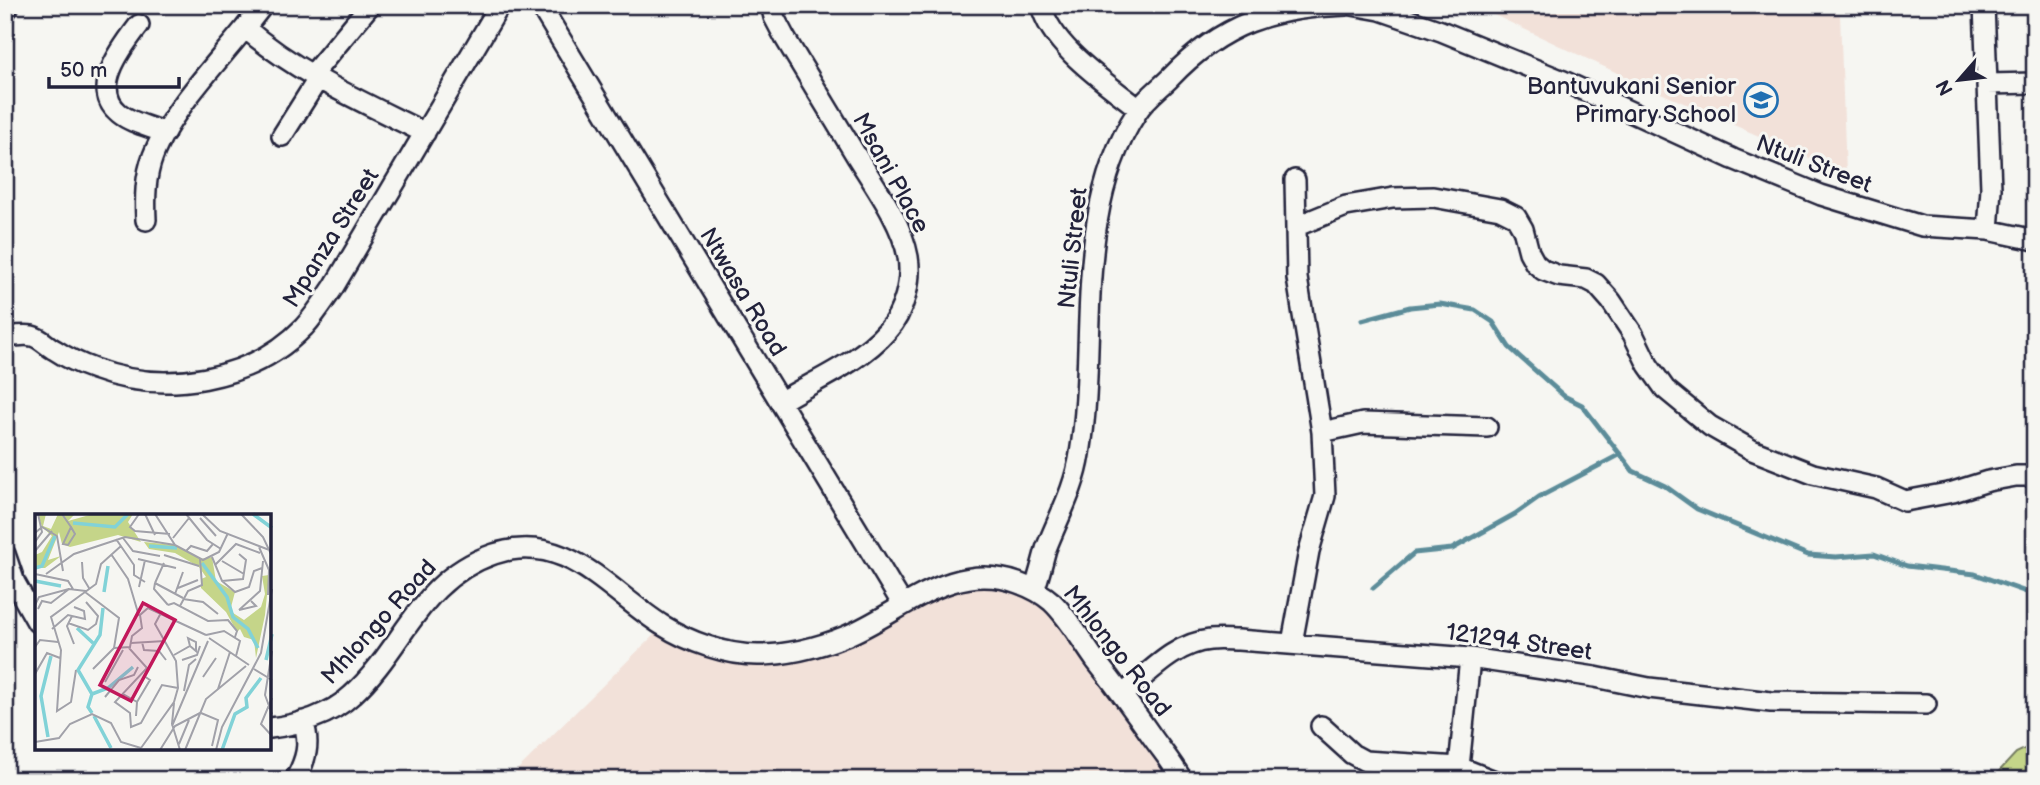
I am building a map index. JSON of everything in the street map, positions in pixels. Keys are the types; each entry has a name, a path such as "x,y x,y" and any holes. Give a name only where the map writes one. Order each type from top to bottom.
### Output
{"street":[{"path":"5,12 9,5"},
{"path":"146,220 147,180 153,156 165,133 176,115 263,5"},
{"path":"282,136 315,77 370,5"},
{"name":"Mpanza Street","path":"5,336 30,335 75,362 95,370 155,383 208,378 253,363 284,344 303,328 318,310 500,5"},
{"name":"Ntwasa Road","path":"540,5 903,605"},
{"name":"Msani Place","path":"771,5 785,38 883,201 902,237 908,258 908,281 904,299 887,332 850,361 780,401"},
{"path":"1041,5 1056,36 1095,74 1139,109"},
{"name":"Ntuli Street","path":"1034,590 1046,550 1073,484 1080,457 1086,409 1090,310 1100,200 1111,160 1139,109 1200,48 1222,34 1256,19 1305,7 1346,5"},
{"name":"Ntuli Street","path":"1352,5 1409,12 1733,159 1821,195 1922,226 1988,230 2035,240"},
{"path":"1984,5 1991,189 1988,230"},
{"path":"139,25 115,62 108,79 107,93 120,114 165,133"},
{"path":"244,28 265,46 315,77 425,133"},
{"path":"1987,84 2035,83"},
{"path":"1292,643 1309,551 1325,496 1322,432 1297,278 1295,180"},
{"path":"1297,226 1346,206 1393,198 1433,197 1500,209 1516,217 1523,229 1529,252 1543,270 1559,276 1586,279 1596,284 1633,334 1648,365 1665,389 1710,426 1752,450 1813,474 1876,488 1905,501 1953,492 1989,481 2035,476"},
{"path":"1322,432 1363,423 1487,427"},
{"name":"Mhlongo Road","path":"271,728 303,721 328,711 350,697 368,679 438,587 466,565 497,553 529,549 558,554 581,564 663,626 684,636 723,650 758,655 810,649 848,635 934,587 965,579 997,578 1016,582 1052,601 1182,780"},
{"path":"5,554 15,583 35,618"},
{"name":"121294 Street","path":"1122,695 1168,657 1191,645 1209,640 1292,643 1470,658 1649,688 1760,701 1926,704"},
{"path":"1459,767 1470,658"},
{"path":"295,780 306,757 308,736 303,721"},
{"path":"1321,726 1352,754 1364,761 1459,767 1492,780"}],"shaded area":[{"name":"Bantuvukani Senior Primary School","path":"1473,5 1825,5 1840,15 1846,174 1647,87"},
{"path":"965,579 1033,590 1177,772 1168,780 523,780 515,772 663,626 723,651 810,649"}],"green space":[{"path":"2035,744 2035,772 2025,780 1991,780 2016,753"}],"waterway":[{"path":"1362,320 1410,307 1440,304 1475,310 1493,322 1509,347 1520,357 1564,396 1582,405 1633,471 1665,486 1697,509 1808,555 1836,557 1874,554 1907,566 1975,574 2035,597"},
{"path":"1373,588 1414,553 1452,549 1515,514 1539,497 1621,454"}],"place":[{"name":"Bantuvukani Senior Primary School","path":"1761,100"}]}
